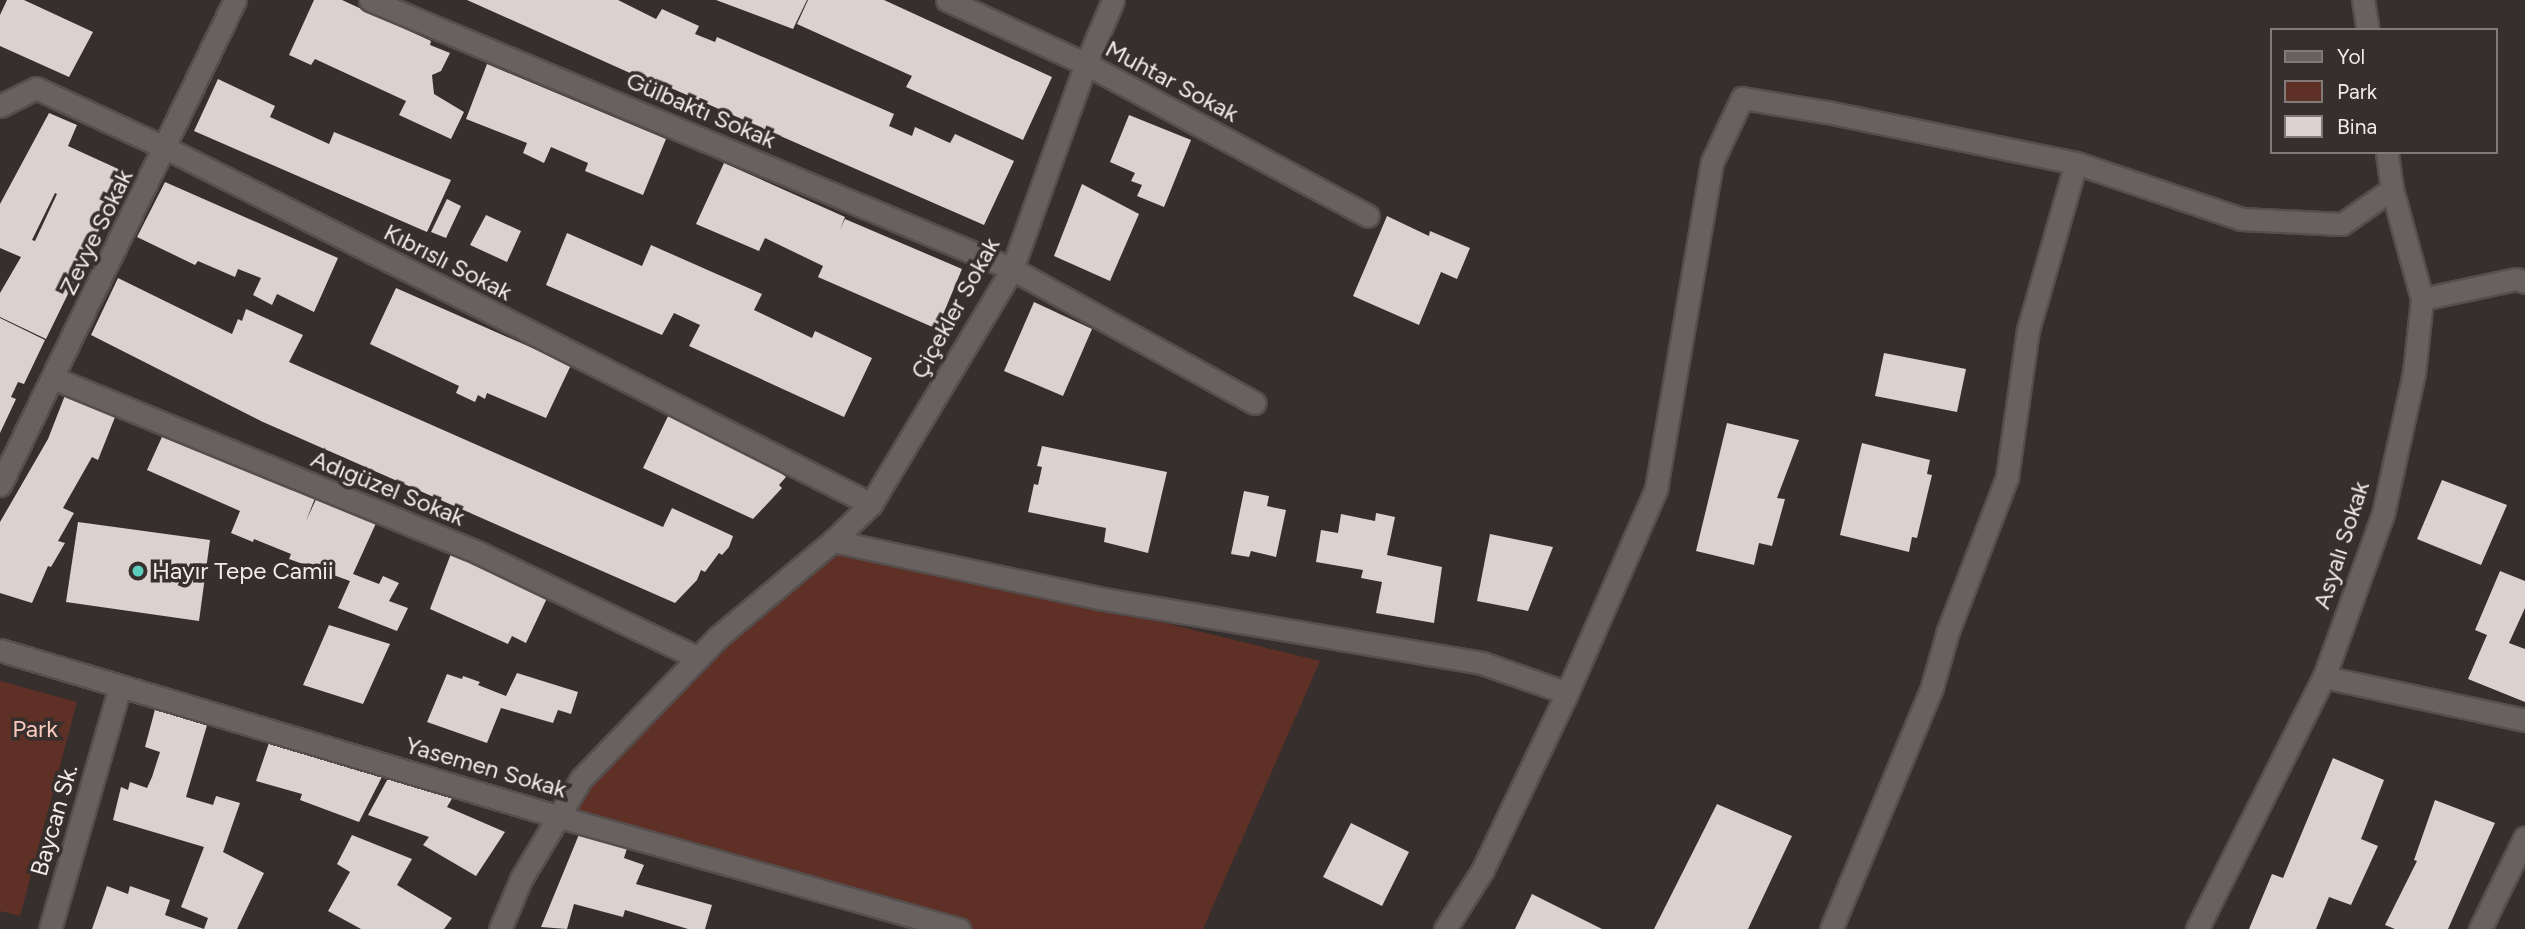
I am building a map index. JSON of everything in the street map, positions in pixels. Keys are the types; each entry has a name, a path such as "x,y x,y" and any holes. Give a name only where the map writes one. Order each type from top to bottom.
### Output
{"street":[{"name":"Zevye Sokak","path":"0,485 236,0"},
{"name":"Gülbaktı Sokak","path":"370,0 1012,269 1255,402"},
{"name":"Muhtar Sokak","path":"947,0 1086,64 1368,216"},
{"name":"Çiçekler Sokak","path":"500,929 521,879 556,816 581,779 698,659 833,541 871,504 1012,269 1086,64 1113,0"},
{"path":"2363,0 2368,28"},
{"name":"Kıbrıslı Sokak","path":"0,106 36,88 166,148 871,504"},
{"path":"1445,929 1482,871 1567,692 1656,489 1712,162 1742,97 2076,163 2241,219 2342,224 2392,189"},
{"name":"Asyalı Sokak","path":"2197,929 2324,677 2383,514 2414,373 2422,299 2392,189 2387,154"},
{"path":"1831,929 1931,687 1948,631 2007,477 2028,330 2076,163"},
{"path":"2422,299 2516,279 2525,282"},
{"name":"Adıgüzel Sokak","path":"53,378 479,554 698,659"},
{"path":"833,541 1098,598 1482,663 1567,692"},
{"name":"Yasemen Sokak","path":"0,650 556,816 959,929"},
{"path":"2324,677 2525,720"},
{"name":"Baycan Sk.","path":"50,929 120,686"},
{"path":"2480,929 2525,836"}],"green space":[{"path":"833,541 1320,661 1203,929 959,929 556,816"},
{"name":"Park","path":"0,681 77,702 20,916 0,911"}],"building":[{"path":"7,0 24,0 93,32 69,77 0,46 0,15"},
{"path":"314,0 342,0 431,41 430,45 450,53 441,71 432,75 434,94 464,112 451,139 399,115 406,101 315,59 311,65 289,55"},
{"path":"467,0 618,0 656,19 662,9 699,26 695,34 715,42 717,37 894,114 889,126 912,136 915,127 950,143 955,134 1014,161 984,225"},
{"path":"716,0 807,0 793,29"},
{"path":"808,0 884,0 1052,77 1023,140 906,87 912,76 797,24"},
{"path":"487,64 666,139 643,195 585,171 588,163 551,147 544,163 523,153 527,143 466,119"},
{"path":"218,79 275,106 270,117 329,144 334,132 451,180 427,232 194,131"},
{"path":"49,113 77,125 68,146 127,173 46,339 0,317 0,293 21,257 0,248 0,204","holes":["55,193 57,194 35,241 32,240"]},
{"path":"1129,115 1191,140 1164,207 1137,196 1142,185 1131,181 1135,173 1110,162"},
{"path":"724,163 845,217 840,230 845,219 962,269 937,329 818,277 823,266 765,238 759,251 696,224"},
{"path":"165,182 338,258 314,312 277,294 272,305 253,295 261,278 238,269 235,277 198,261 195,265 137,237"},
{"path":"1082,184 1139,214 1110,281 1054,256"},
{"path":"447,199 461,206 446,238 431,232"},
{"path":"486,215 521,231 507,262 470,245"},
{"path":"1387,216 1429,236 1430,231 1470,248 1457,279 1441,272 1419,325 1353,296"},
{"path":"567,233 642,266 651,245 762,294 754,310 812,338 815,331 872,358 844,417 689,346 700,325 674,313 662,335 546,285"},
{"path":"118,278 232,334 238,319 242,321 246,309 303,335 289,362 663,527 672,508 733,536 729,547 722,555 719,553 705,572 701,570 697,580 675,603 263,422 91,335"},
{"path":"396,288 571,365 546,418 487,393 485,399 478,395 475,402 456,393 459,386 370,344"},
{"path":"1034,302 1092,329 1063,396 1004,371"},
{"path":"0,318 45,340 24,384 18,382 11,397 16,399 0,433"},
{"path":"1884,353 1966,369 1957,412 1875,396"},
{"path":"69,385 119,407 98,460 92,457 63,508 74,513 58,541 65,543 51,567 48,566 32,603 0,593 0,522 48,439"},
{"path":"671,410 720,433 718,438 763,459 786,477 779,485 782,488 753,519 643,468"},
{"path":"1727,423 1799,440 1777,498 1785,499 1772,546 1759,543 1754,565 1696,551"},
{"path":"166,428 317,493 306,521 318,495 377,521 353,574 379,584 383,576 399,583 389,601 408,608 397,631 338,608 350,581 289,559 291,554 254,539 253,542 231,533 240,511 147,470"},
{"path":"1862,443 1930,460 1927,474 1932,475 1917,538 1912,537 1909,552 1840,535"},
{"path":"1042,446 1167,472 1148,553 1104,542 1106,528 1028,512 1034,484 1038,485 1042,467 1037,466"},
{"path":"2442,480 2507,505 2481,565 2417,539"},
{"path":"1244,491 1269,496 1267,506 1286,510 1276,557 1251,551 1249,557 1231,554"},
{"path":"1376,513 1395,517 1387,555 1442,567 1434,623 1376,613 1382,582 1361,578 1363,570 1316,562 1321,530 1338,533 1341,514 1375,521"},
{"name":"Hayır Tepe Camii","path":"78,522 210,540 199,621 66,602"},
{"path":"1490,534 1553,547 1528,611 1477,601"},
{"path":"452,551 548,596 526,643 512,636 508,644 430,609"},
{"path":"2500,571 2525,581 2525,608 2509,643 2525,649 2525,702 2468,679 2487,635 2475,630"},
{"path":"329,625 390,644 363,704 303,685"},
{"path":"517,673 578,692 571,714 558,710 553,723 501,708 487,743 427,722 447,674 480,682 478,685 506,696"},
{"path":"157,702 210,715 186,797 213,805 216,796 240,803 223,852 264,873 237,929 204,929 208,918 181,907 204,847 113,820 121,787 128,790 130,782 147,788 152,777 160,752 145,747"},
{"path":"272,734 386,769 359,822 300,800 302,794 256,781"},
{"path":"2333,758 2384,780 2361,839 2378,846 2351,905 2329,897 2316,929 2249,929 2272,874 2283,878"},
{"path":"392,771 456,792 447,807 505,832 476,876 423,845 429,837 368,815"},
{"path":"2435,800 2495,823 2448,929 2395,929 2385,925 2417,861 2414,860"},
{"path":"1717,804 1792,836 1748,929 1654,929"},
{"path":"1351,823 1409,852 1382,906 1323,877"},
{"path":"580,832 628,845 624,858 644,865 636,884 712,905 705,929 688,929 625,910 623,917 574,904 567,929 541,927"},
{"path":"352,835 412,859 397,885 452,918 444,929 361,929 328,911 350,872 337,864"},
{"path":"107,886 128,894 130,886 170,900 165,915 204,929 92,929"},
{"path":"1532,894 1602,929 1515,929"}],"place":[{"name":"Hayır Tepe Camii","path":"138,571"}]}
